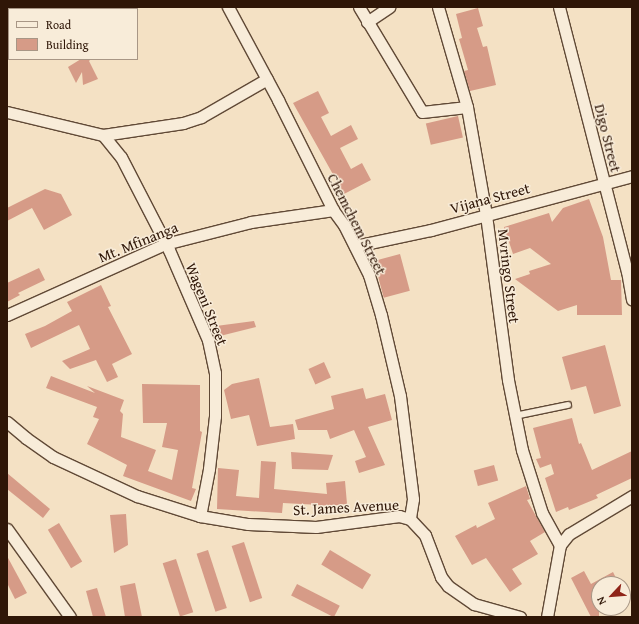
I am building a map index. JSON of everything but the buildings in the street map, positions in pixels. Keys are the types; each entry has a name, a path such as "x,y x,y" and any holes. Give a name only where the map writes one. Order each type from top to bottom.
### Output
{"street":[{"name":"Chemchem Street","path":"228,7 333,210 344,225 355,246 371,282 381,315 400,396 414,499 410,519"},
{"path":"359,7 422,112 467,107"},
{"path":"367,22 389,7"},
{"name":"Mvringo Street","path":"438,7 467,107 486,215 508,380 522,450 542,513 560,545"},
{"name":"Digo Street","path":"559,7 627,271 632,300"},
{"path":"7,112 107,138 183,123 201,117 266,79"},
{"name":"Wageni Street","path":"107,138 121,157 165,244 208,340 215,373 215,416 209,469 200,516"},
{"name":"Vijana Street","path":"355,246 431,230 632,176"},
{"name":"Mt. Mfinanga","path":"7,315 165,244 251,222 333,210"},
{"name":"St. James Avenue","path":"7,422 26,438 53,457 137,496 200,516 248,524 316,527 400,516 410,519 425,535 441,576 448,586 474,604 520,617"},
{"path":"547,617 560,545 569,534 632,496"},
{"path":"7,528 70,617"}],"lane":[{"path":"515,416 568,405"}]}
